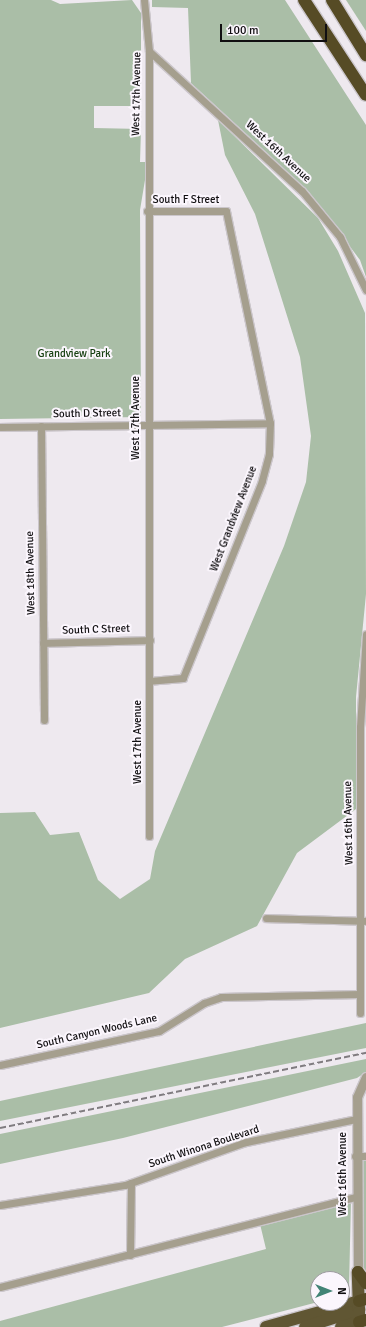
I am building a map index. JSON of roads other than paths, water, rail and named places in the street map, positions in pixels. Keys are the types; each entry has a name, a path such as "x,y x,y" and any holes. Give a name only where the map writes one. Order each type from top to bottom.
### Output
{"highway":[{"path":"304,0 366,94"},
{"path":"332,0 366,55"},
{"path":"358,1272 366,1283"},
{"path":"350,1295 356,1292 358,1272"},
{"path":"341,1327 361,1323 358,1272"},
{"path":"266,1327 361,1303"},
{"path":"305,1327 361,1303"},
{"path":"260,1327 273,1318 310,1308"}],"street":[{"name":"West 17th Avenue","path":"144,0 149,51 147,211 147,424 150,640 149,836"},
{"name":"West 16th Avenue","path":"149,51 302,191 340,237 366,290"},
{"name":"South F Street","path":"147,211 226,211"},
{"name":"West Grandview Avenue","path":"150,681 183,678 262,481 269,454 270,423 226,211"},
{"name":"South D Street","path":"0,427 270,423"},
{"name":"West 18th Avenue","path":"40,426 44,720"},
{"name":"West 16th Avenue","path":"360,1013 364,921 360,727 366,634"},
{"name":"South C Street","path":"43,643 150,640"},
{"path":"266,918 364,921"},
{"name":"South Canyon Woods Lane","path":"0,1065 159,1031 204,1003 221,997 360,994"},
{"name":"West 16th Avenue","path":"358,1272 355,1196 356,1119 357,1097 364,1077"},
{"name":"South Winona Boulevard","path":"0,1205 131,1183 246,1142 356,1119"},
{"path":"355,1156 366,1156"},
{"path":"130,1255 131,1183"},
{"path":"0,1288 355,1196"}],"railway":[{"path":"0,1128 366,1053"}],"park label":[{"name":"Grandview Park","path":"74,354"}]}
